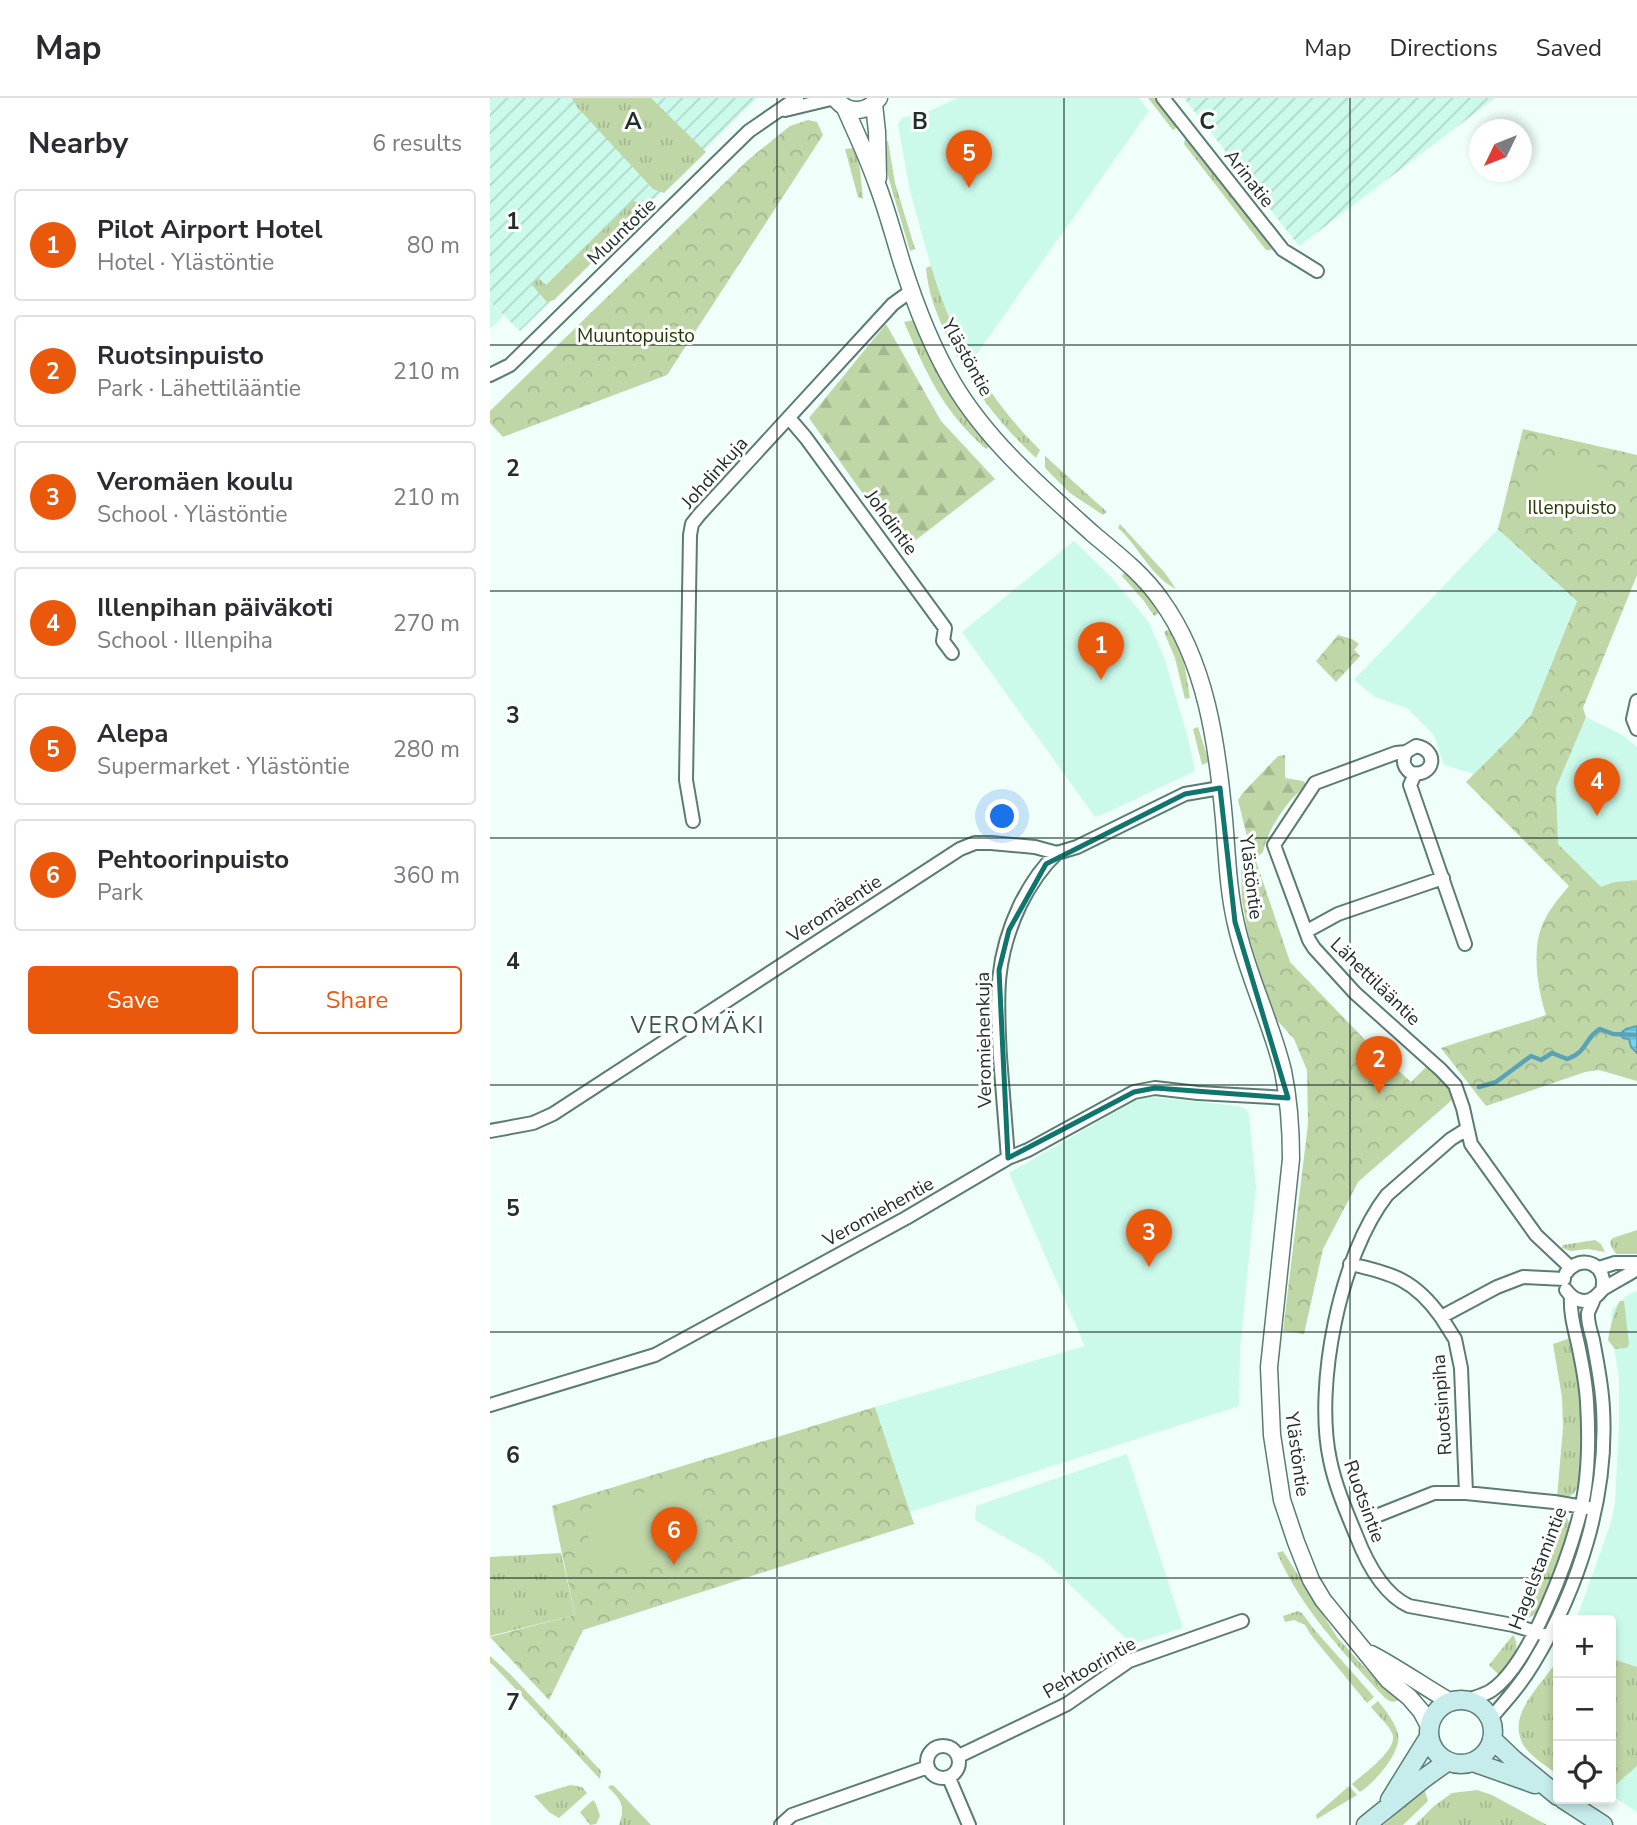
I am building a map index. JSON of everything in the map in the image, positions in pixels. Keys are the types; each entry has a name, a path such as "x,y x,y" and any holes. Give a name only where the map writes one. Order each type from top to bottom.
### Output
{"main road":[{"path":"1386,1807 1429,1732 1434,1713 1440,1707 1458,1701 1479,1705 1490,1719 1492,1739 1488,1749 1473,1762"},
{"path":"1429,1732 1433,1748 1448,1761 1457,1764 1473,1762 1506,1772 1553,1793"},
{"path":"1492,1739 1553,1792"},
{"path":"1366,1825 1448,1761"},
{"path":"1571,1804 1603,1825"}],"street":[{"name":"Muuntotie","path":"490,376 510,365 749,131 797,98"},
{"name":"Arinatie","path":"1163,98 1283,250 1317,271"},
{"name":"Muuntotie","path":"778,112 838,101"},
{"name":"Ylästöntie","path":"838,101 859,110 876,101"},
{"name":"Ylästöntie","path":"838,101 878,186 911,291 954,384 979,420 1012,459 1138,573 1160,597 1186,639 1197,668 1215,747 1235,922 1282,1069 1288,1098 1291,1159 1269,1367 1272,1435 1282,1500 1311,1580 1323,1600 1388,1680 1421,1711 1429,1732"},
{"name":"Ylästöntie","path":"876,101 878,186"},
{"name":"Johdinkuja","path":"694,821 686,780 692,524 892,304 911,291"},
{"name":"Johdintie","path":"789,418 945,628 943,641 952,653"},
{"path":"1637,701 1633,719 1637,729"},
{"path":"1419,746 1427,750 1431,764 1428,769 1415,774 1407,770 1404,765 1406,752 1419,746"},
{"name":"Lähettilääntie","path":"1406,752 1396,753 1315,783 1274,845 1314,948 1355,993 1455,1085 1471,1144 1536,1235 1570,1267"},
{"path":"1415,774 1410,785 1465,944"},
{"path":"1058,853 1077,847 1185,794 1220,788"},
{"name":"Veromäentie","path":"490,1131 533,1123 553,1114 960,849 991,843 1035,847 1058,853"},
{"name":"Veromiehenkuja","path":"1008,1158 998,1022 999,970 1009,930 1025,895 1046,863 1058,853"},
{"path":"1307,931 1338,914 1443,878"},
{"name":"Veromiehentie","path":"490,1405 655,1355 906,1218 1008,1158 1028,1150 1134,1092 1155,1088 1288,1098"},
{"name":"Ruotsintie","path":"1467,1129 1451,1139 1387,1195 1378,1206 1350,1264 1332,1339 1325,1399 1329,1459 1364,1555 1400,1602 1409,1606 1513,1625 1549,1636"},
{"path":"1598,1294 1604,1283 1603,1276 1599,1268 1591,1262 1579,1262 1565,1273 1564,1287 1571,1296 1584,1301 1598,1294 1637,1266"},
{"path":"1599,1268 1615,1263 1637,1266"},
{"name":"Ruotsinpiha","path":"1350,1264 1396,1276 1416,1289 1433,1305 1455,1339 1461,1368 1466,1493"},
{"path":"1441,1317 1497,1287 1522,1277 1564,1279"},
{"name":"Hagelstamintie","path":"1490,1719 1522,1682 1549,1636 1584,1552 1601,1475 1603,1409 1588,1313 1598,1294"},
{"name":"Hagelstamintie","path":"1458,1701 1484,1694 1500,1683 1523,1653 1568,1551 1581,1507 1588,1449 1587,1400 1583,1364 1570,1312 1571,1296"},
{"path":"1352,1527 1434,1493 1466,1493 1595,1508"},
{"name":"Pehtoorintie","path":"959,1756 1067,1704 1129,1661 1242,1621"},
{"name":"Ylästöntie","path":"1365,1651 1420,1684 1458,1701"},
{"path":"947,1746 959,1756 959,1767 949,1778 934,1776 928,1767 929,1753 936,1747 947,1746"},
{"path":"781,1825 792,1815 928,1767"},
{"path":"949,1778 969,1825"}],"highlighted area":[{"path":"1220,788 1235,922 1288,1098 1155,1088 1134,1092 1008,1158 999,970 1009,930 1046,864 1185,794"}],"shaded area":[{"path":"490,98 757,98 520,331 490,302"},
{"path":"957,98 1139,98 1149,111 971,362 938,292 910,191 898,125 902,118 927,112"},
{"path":"1184,98 1495,98 1299,246"},
{"path":"490,302 503,316 490,329"},
{"path":"1498,529 1577,600 1531,715 1474,774 1444,765 1434,735 1407,708 1375,697 1354,680"},
{"path":"1074,541 1111,577 1148,621 1164,657 1195,771 1095,817 962,632"},
{"path":"1586,717 1624,736 1637,747 1637,880 1614,882 1601,888 1557,844 1556,788"},
{"path":"1143,1096 1239,1106 1247,1110 1249,1115 1256,1187 1240,1350 1239,1406 910,1512 875,1407 1085,1346 1009,1173"},
{"path":"1637,1291 1637,1667 1616,1660 1616,1615 1578,1615 1612,1519 1615,1502 1619,1378 1611,1330 1612,1309 1629,1294"},
{"path":"1127,1454 1183,1628 1132,1644 1043,1559 975,1520 976,1506"},
{"path":"1637,1748 1637,1812 1616,1798 1616,1767"}],"green space":[{"path":"572,98 651,98 706,152 664,193 653,189 577,107"},
{"path":"1148,98 1155,98 1177,125 1175,129 1173,130"},
{"name":"Muuntopuisto","path":"808,120 817,122 823,135 667,375 503,437 490,423 490,411 748,160 790,126"},
{"path":"1185,139 1188,139 1271,250 1266,250 1184,144"},
{"path":"888,141 895,183 915,249 910,251 888,176 883,143"},
{"path":"854,148 860,169 863,199 858,197 845,149"},
{"path":"633,201 641,203 645,210 554,300 547,302 532,285 538,278 546,285"},
{"path":"931,266 960,341 1004,410 1040,450 1036,458 1007,429 963,367 932,300 926,268"},
{"path":"914,320 973,425 990,446 986,449 958,420 937,390 904,322"},
{"path":"886,324 941,421 995,479 903,550 809,418"},
{"name":"Illenpuisto","path":"1523,429 1637,455 1637,575 1583,708 1586,717 1556,788 1558,844 1601,887 1614,882 1637,880 1637,1081 1599,1070 1585,1072 1486,1106 1441,1048 1546,1015 1537,972 1538,938 1546,917 1569,886 1466,782 1531,715 1577,601 1498,529"},
{"path":"1045,456 1107,512 1103,515 1070,493 1045,468"},
{"path":"1572,460 1608,470 1606,505 1602,513 1577,500 1538,501 1528,496 1556,467"},
{"path":"1120,524 1165,573 1176,589 1152,569 1118,528"},
{"path":"1125,572 1160,612 1154,616 1122,576"},
{"path":"1171,628 1183,656 1190,698 1185,699 1175,658 1164,632"},
{"path":"1338,635 1359,644 1354,650 1360,656 1336,682 1316,661"},
{"path":"1198,727 1209,762 1202,765 1193,729"},
{"path":"1285,755 1285,778 1306,784 1281,813 1270,831 1263,852 1253,861 1238,800 1278,756"},
{"path":"1256,861 1290,962 1368,1043 1411,1082 1427,1066 1449,1088 1452,1100 1358,1182 1323,1249 1304,1334 1283,1331 1308,1124 1307,1070 1294,1039 1275,1018 1248,934 1242,900 1241,866"},
{"path":"1637,1230 1637,1254 1616,1254 1611,1240"},
{"path":"1595,1240 1605,1252 1588,1249 1571,1251 1562,1248 1563,1245"},
{"path":"1620,1301 1624,1301 1629,1344 1627,1348 1615,1349 1608,1340"},
{"path":"1571,1338 1581,1391 1582,1458 1577,1487 1573,1494 1557,1498 1563,1427 1562,1397 1553,1344"},
{"path":"1588,1341 1598,1403 1599,1436 1595,1486 1590,1485 1583,1342"},
{"path":"875,1407 914,1524 583,1630 549,1700 490,1637 575,1615 552,1506"},
{"path":"693,1478 710,1539 599,1572 581,1511"},
{"path":"1556,1508 1566,1515 1570,1525 1560,1557 1538,1613 1520,1619 1540,1562"},
{"path":"1283,1551 1337,1637 1365,1668 1401,1698 1393,1702 1384,1697 1324,1628 1287,1573 1277,1553"},
{"path":"561,1553 575,1615 490,1636 490,1557"},
{"path":"1298,1611 1374,1697 1367,1703 1305,1625 1294,1620 1285,1622 1283,1616"},
{"path":"1513,1635 1516,1651 1500,1676 1489,1665"},
{"path":"490,1656 601,1771 600,1779 490,1663"},
{"path":"1616,1660 1637,1667 1637,1766 1616,1785"},
{"path":"1552,1668 1553,1771 1527,1750 1519,1734 1519,1722 1529,1699"},
{"path":"1378,1701 1395,1725 1398,1742 1386,1767 1360,1792 1352,1784 1386,1754 1393,1739 1390,1730 1371,1707"},
{"path":"570,1785 582,1787 587,1793 559,1818 549,1812 534,1796"},
{"path":"611,1785 651,1825 619,1825 622,1808 608,1787"},
{"path":"1349,1786 1357,1795 1317,1819 1316,1815"},
{"path":"1424,1788 1428,1801 1403,1825 1384,1825"},
{"path":"1477,1790 1492,1795 1547,1825 1415,1825 1452,1793"},
{"path":"593,1800 600,1816 596,1824 590,1825 580,1812"}],"water":[{"path":"1637,1026 1637,1053 1631,1047 1629,1039 1620,1034"}],"waterway":[{"path":"1479,1087 1496,1082 1531,1056 1541,1060 1552,1053 1567,1059 1574,1056 1600,1029 1613,1034 1637,1035"}],"place":[{"name":"Alepa","path":"969,188"},
{"name":"Pilot Airport Hotel","path":"1101,680"},
{"name":"Illenpihan päiväkoti","path":"1597,816"},
{"name":"Ruotsinpuisto","path":"1379,1094"},
{"name":"Veromäen koulu","path":"1149,1267"},
{"name":"Pehtoorinpuisto","path":"674,1565"}],"district":[{"name":"VEROMÄKI","path":"698,1025"}]}
